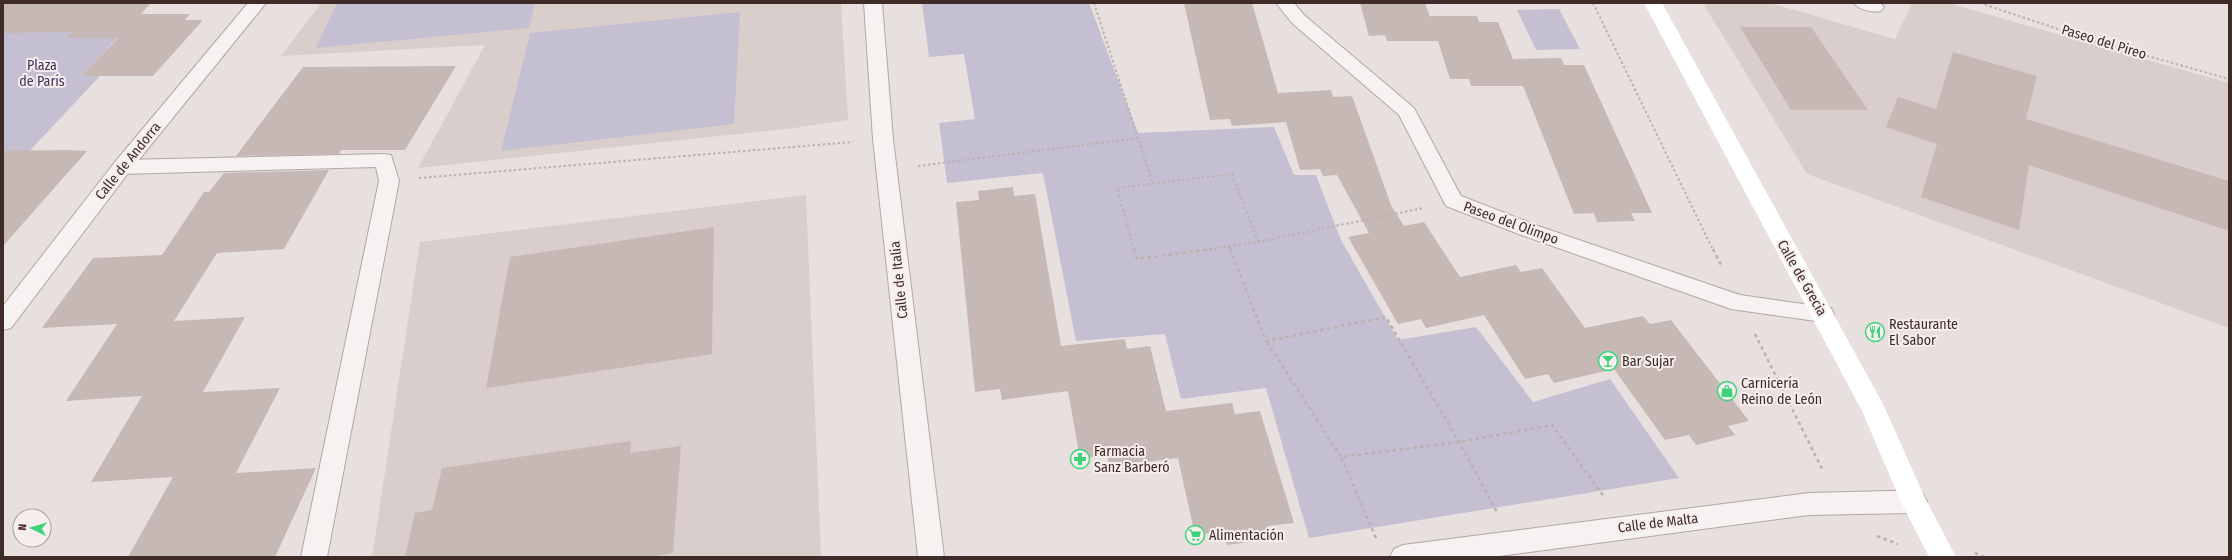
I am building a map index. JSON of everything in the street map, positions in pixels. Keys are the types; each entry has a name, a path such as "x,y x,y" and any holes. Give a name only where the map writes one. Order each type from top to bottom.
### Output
{"street":[{"name":"Calle de Andorra","path":"3,322 122,167 258,3"},
{"name":"Calle de Italia","path":"873,3 883,139 932,557"},
{"name":"Paseo del Olimpo","path":"1285,3 1298,19 1407,112 1453,201 1531,231 1739,303 1823,314"},
{"name":"Calle de Grecia","path":"1653,3 1772,225 1823,314 1874,411 1914,502 1943,557"},
{"path":"122,167 384,160 389,181 314,557"},
{"name":"Calle de Malta","path":"1403,557 1809,504 1840,505 1881,501 1914,502"}],"path":[{"path":"1094,3 1153,184"},
{"name":"Paseo del Pireo","path":"1980,3 2088,39 2229,79"},
{"path":"887,170 1138,138"},
{"path":"389,181 883,139"},
{"path":"1258,242 1232,174 1117,188 1137,259 1258,242 1453,201"},
{"path":"1229,246 1266,341 1341,457 1379,543"},
{"path":"1266,341 1386,317 1459,442 1513,542"},
{"path":"1341,457 1459,442 1552,425 1626,528"}],"shaded area":[{"path":"317,3 841,3 848,120 794,128 418,168 485,45 281,56 319,6"},
{"path":"1703,3 1770,3 1895,39 1912,3 1948,3 2229,83 2229,328 1807,174"},
{"path":"806,195 821,557 372,557 420,242"}],"green space":[{"path":"337,3 535,3 529,28 316,48"},
{"path":"922,3 1089,3 1138,133 1274,127 1294,175 1316,175 1341,240 1398,340 1476,327 1533,402 1610,379 1679,478 1309,538 1266,388 1181,399 1165,334 1076,341 1043,173 947,183 939,123 975,119 964,54 929,57"},
{"path":"1559,9 1580,49 1536,50 1517,10"},
{"path":"740,12 734,124 501,151 530,33"},
{"name":"Plaza de París","path":"3,14 72,32 67,38 99,38 124,31 81,76 100,76 30,151 9,151 3,157"}],"building":[{"path":"3,3 151,3 128,28 141,14 190,14 185,20 203,20 153,76 81,76 124,32 118,38 66,38 72,32 3,33"},
{"path":"1184,3 1252,3 1278,93 1331,90 1333,97 1352,96 1391,205 1404,226 1424,222 1460,277 1516,265 1521,272 1542,268 1585,328 1643,316 1650,324 1671,320 1749,421 1728,426 1735,435 1696,445 1689,435 1665,440 1614,369 1554,383 1548,374 1525,379 1484,315 1426,328 1421,319 1398,324 1348,237 1369,233 1337,175 1323,176 1320,169 1300,170 1286,122 1232,126 1230,119 1210,120"},
{"path":"1360,3 1425,3 1433,25 1430,16 1477,16 1479,22 1498,22 1515,64 1513,59 1561,58 1564,65 1584,65 1652,213 1631,213 1635,221 1597,222 1594,213 1574,214 1523,86 1471,86 1469,79 1450,79 1438,41 1387,41 1385,35 1369,36"},
{"path":"1740,27 1811,27 1868,110 1791,110"},
{"path":"1953,52 2037,76 2026,119 2229,181 2229,231 2029,165 2019,230 1921,197 1937,144 1886,127 1898,97 1936,109"},
{"path":"456,66 405,150 341,150 339,154 236,156 303,67"},
{"path":"3,151 87,151 3,246"},
{"path":"329,170 284,249 217,253 174,321 245,317 203,392 280,388 236,473 316,468 275,557 128,557 173,477 91,482 142,396 66,401 117,324 42,328 93,258 162,255 204,192 209,192 224,173"},
{"path":"1013,187 1014,196 1035,194 1061,346 1125,339 1127,349 1150,346 1166,411 1232,403 1235,414 1260,411 1294,523 1268,526 1271,539 1227,545 1224,531 1195,535 1178,458 1109,467 1107,455 1080,459 1068,391 1002,400 1000,389 975,392 956,202 979,200 978,191"},
{"path":"714,227 712,354 486,388 510,257"},
{"path":"631,441 630,453 681,446 673,553 651,557 405,557 415,513 432,510 442,468"}],"place":[{"name":"Restaurante El Sabor","path":"1875,332"},
{"name":"Bar Sujar","path":"1608,361"},
{"name":"Carnicería Reino de León","path":"1727,391"},
{"name":"Farmacia Sanz Barberó","path":"1080,459"},
{"name":"Alimentación","path":"1195,535"}]}
